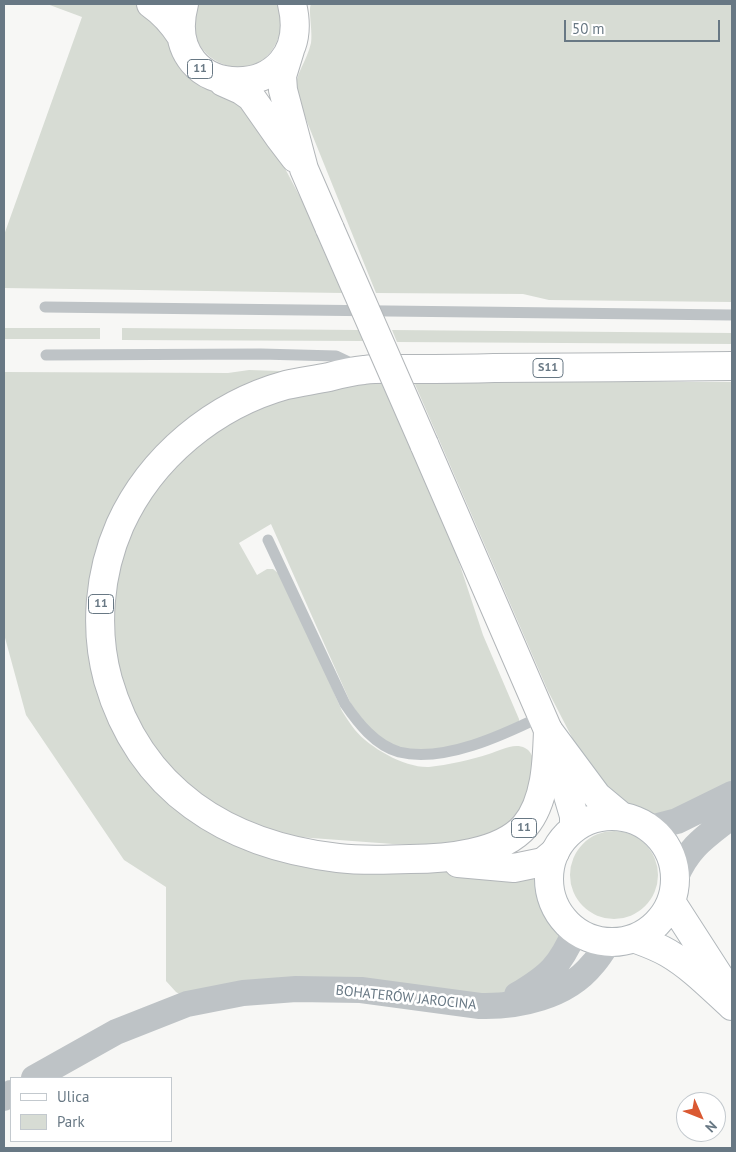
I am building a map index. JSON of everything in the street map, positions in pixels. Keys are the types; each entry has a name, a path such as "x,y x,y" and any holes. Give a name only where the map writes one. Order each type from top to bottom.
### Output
{"main road":[{"name":"11","path":"151,4 163,12 172,22 181,36 187,53 199,68 252,97 279,138 304,169"},
{"name":"11","path":"181,36 180,20 184,4"},
{"name":"11","path":"292,4 295,34 282,76 282,83 304,169 546,723 548,753 541,792 534,812 521,831 497,845 482,850 428,859"},
{"name":"11","path":"215,78 232,82 250,81 267,75 281,63 291,48"},
{"name":"S11","path":"365,370 732,366"},
{"name":"11","path":"365,370 287,385 241,402 208,421 178,446 154,471 132,501 119,529 108,556 101,592 100,634 105,668 114,701 138,750 170,788 194,806 228,827 258,840 297,851 337,858 367,860 428,859 514,868 542,862 555,852"},
{"path":"546,723 597,796 621,816"},
{"path":"546,723 574,816 574,828"},
{"path":"605,816 621,816 650,828 668,849 674,862 676,877 674,894 672,903 663,918 651,930 636,938 622,942 608,943 596,941 575,932 562,919 553,904 549,887 549,869 555,852 563,839 574,828 589,820 605,816"},
{"path":"672,903 732,998"},
{"path":"636,938 668,953 693,970 732,1006"}],"street":[{"path":"650,828 677,821 732,794"},
{"path":"676,877 683,861 696,844 732,816"},
{"name":"BOHATERÓW JAROCINA","path":"497,1006 541,980 553,970 566,952 575,932"},
{"name":"BOHATERÓW JAROCINA","path":"36,1077 116,1032 187,1004 243,993 296,989 360,990 480,1006 521,1003 551,994 577,979 592,966 608,943"}],"lane":[{"path":"45,307 732,315"},
{"name":"S11","path":"46,355 260,354 336,356 365,370"},
{"path":"268,540 345,704 359,725 379,741 398,751 423,754 449,751 478,744 505,734 546,723"}],"green space":[{"path":"47,4 137,4 156,14 184,69 197,82 210,91 235,98 260,121 309,214 343,293 4,288 4,235 82,17"},
{"path":"198,4 278,4 282,22 277,41 267,56 253,65 237,67 221,63 208,55 198,41 194,24"},
{"path":"311,4 732,4 732,302 549,300 523,294 376,293 295,92 297,79 311,43"},
{"path":"4,328 100,328 100,339 4,339"},
{"path":"122,328 359,330 364,341 122,340"},
{"path":"392,330 732,333 732,344 397,342"},
{"path":"249,370 279,371 282,374 217,399 196,412 169,434 144,461 126,486 112,512 91,650 186,814 412,871 536,875 545,881 548,897 559,927 561,943 522,987 490,996 181,995 166,981 166,887 124,860 26,715 4,634 4,372 228,373"},
{"path":"381,382 449,532 483,635 519,719 519,723 479,742 446,750 414,750 395,745 381,738 351,704 271,524 239,543 257,575 267,569 273,569 283,577 342,711 355,730 370,744 389,756 409,764 429,767 459,762 511,746 521,746 531,753 536,771 536,779 516,825 469,844 393,844 298,837 252,824 209,801 176,774 150,744 130,708 113,648 115,575 132,524 167,468 241,413 319,388"},
{"path":"414,382 732,382 732,792 660,818 627,809 593,778 548,691"},
{"path":"614,831 631,834 639,838 651,850 655,858 658,875 655,892 651,900 639,912 631,916 614,919 597,916 589,912 577,900 573,892 570,875 573,858 577,850 589,838 597,834"}]}
